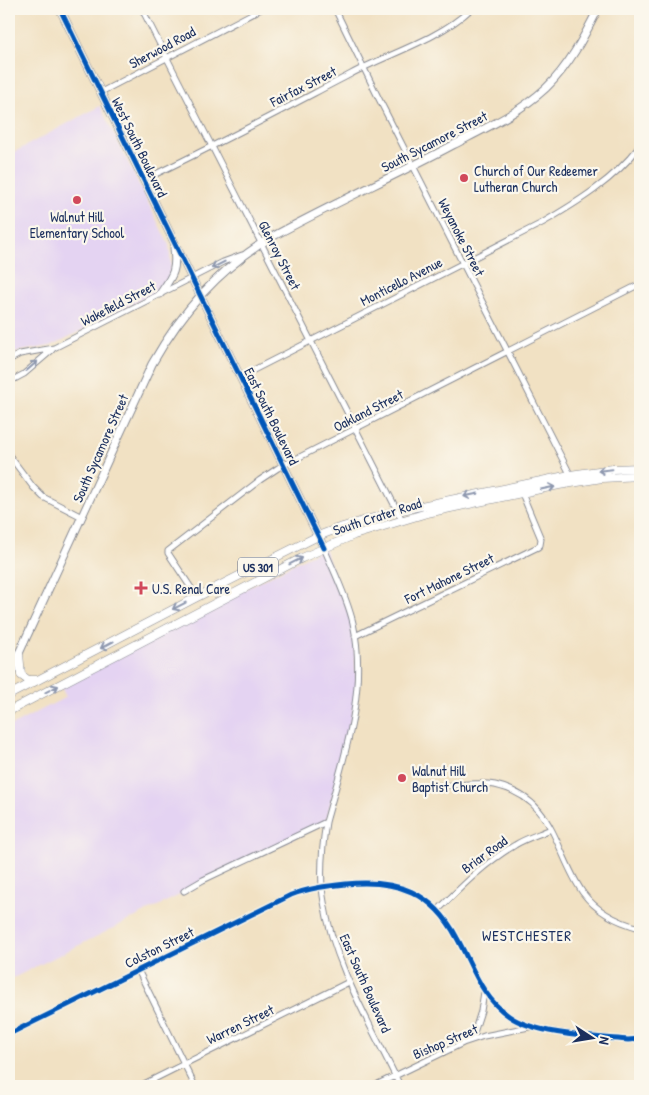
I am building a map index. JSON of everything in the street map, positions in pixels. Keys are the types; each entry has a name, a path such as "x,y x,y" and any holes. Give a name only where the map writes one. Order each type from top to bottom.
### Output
{"main road":[{"name":"West South Boulevard","path":"60,9 200,295"},
{"name":"South Sycamore Street","path":"9,675 152,364 175,327 200,295 209,285 262,243 510,116 535,98 564,68 598,9"},
{"path":"160,294 172,278 176,266 172,241"},
{"name":"East South Boulevard","path":"200,295 324,548"},
{"name":"South Crater Road","path":"9,711 324,548 354,535 427,513 570,475 606,470 640,470"},
{"name":"South Crater Road","path":"9,695 318,536 359,521 397,511 521,489 602,478 640,470"},
{"path":"9,664 19,654"},
{"path":"19,654 21,675 28,680 39,680"}],"street":[{"name":"Glenroy Street","path":"142,9 402,520"},
{"name":"Sherwood Road","path":"101,92 261,9"},
{"name":"Weyanoke Street","path":"335,9 507,352 575,482"},
{"name":"Fairfax Street","path":"143,180 432,35 449,26 471,9"},
{"name":"Monticello Avenue","path":"240,377 542,223 587,196 625,163 640,146"},
{"name":"South Sycamore Street","path":"192,279 223,262 246,254"},
{"name":"Wakefield Street","path":"9,382 24,374 54,348 192,279"},
{"name":"Oakland Street","path":"197,597 168,551 260,480 640,284"},
{"name":"Wakefield Street","path":"9,360 20,354 54,348"},
{"path":"9,455 38,493 51,502 82,516"},
{"name":"Fort Mahone Street","path":"355,636 538,547 542,541 521,489"},
{"name":"East South Boulevard","path":"324,548 349,608 355,636 358,680 355,710 326,822 323,853 323,901 338,956 400,1086"},
{"path":"438,786 478,783 508,789 519,794 536,806 542,814 574,876 590,901 616,921 640,928"},
{"path":"184,891 203,880 326,822"},
{"name":"Briar Road","path":"438,910 463,884 492,861 517,844 551,829"},
{"name":"Colston Street","path":"9,1034 291,895 322,886 359,882 389,884 412,891 438,910 458,939 484,992 507,1015 529,1026"},
{"path":"138,970 195,1086"},
{"name":"Warren Street","path":"140,1086 350,982"},
{"path":"472,1039 481,1010 484,992"},
{"path":"529,1026 592,1036 628,1040 640,1039"},
{"name":"Bishop Street","path":"374,1086 472,1039 529,1026"}],"shaded area":[{"name":"Walnut Hill Elementary School","path":"100,106 169,245 171,265 169,277 158,291 51,346 9,353 9,155"},
{"path":"324,548 353,623 357,694 326,822 9,980 9,727 66,697 60,685"}],"cycle path":[{"path":"60,9 324,548"},
{"path":"9,1034 291,895 318,888 364,883 381,884 412,892 425,899 437,909 457,938 484,991 509,1016 534,1027 566,1034 628,1040 640,1039"}],"place":[{"name":"Church of Our Redeemer Lutheran Church","path":"464,178"},
{"name":"Walnut Hill Elementary School","path":"77,200"},
{"name":"U.S. Renal Care","path":"141,588"},
{"name":"Walnut Hill Baptist Church","path":"402,778"}],"district":[{"name":"WESTCHESTER","path":"527,935"}]}
